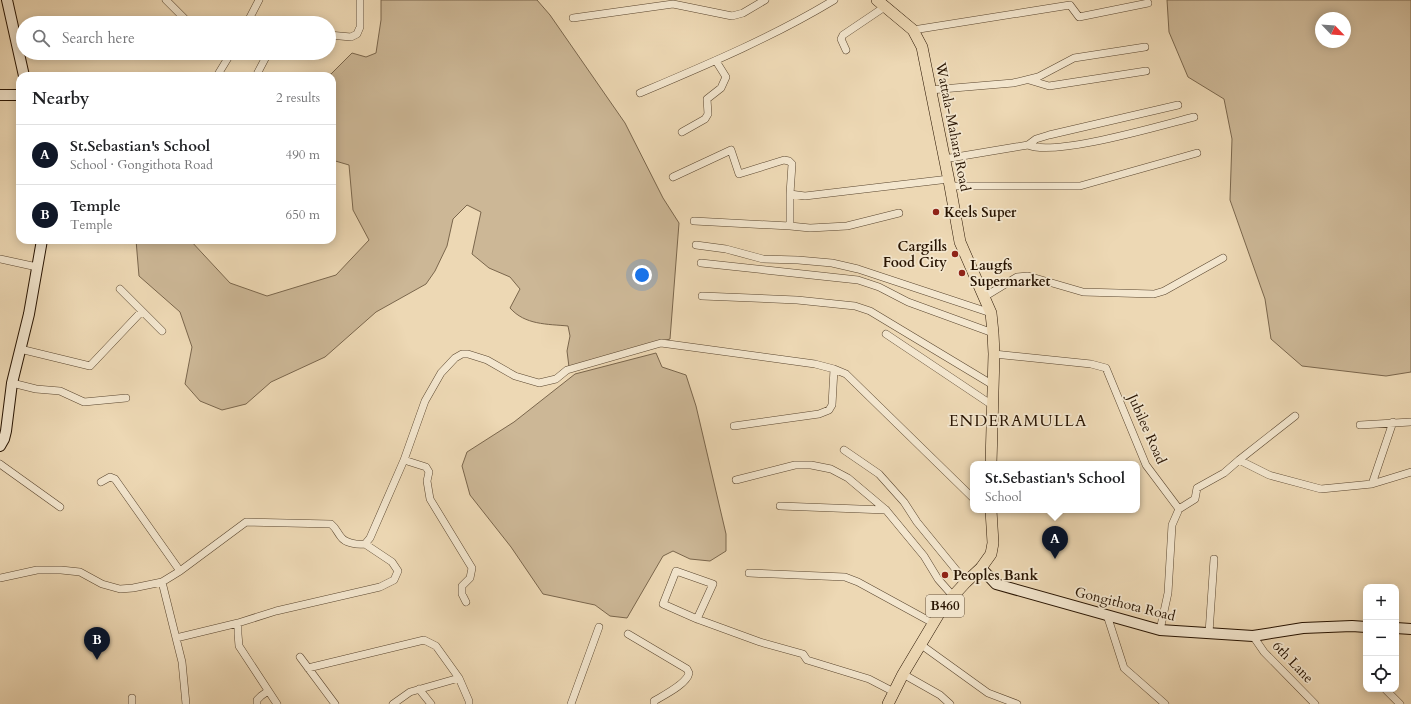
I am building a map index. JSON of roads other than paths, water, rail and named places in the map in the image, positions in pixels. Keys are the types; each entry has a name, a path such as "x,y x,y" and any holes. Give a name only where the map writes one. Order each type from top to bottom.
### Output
{"main road":[{"name":"Wattala-Mahara Road","path":"881,2 913,30 922,47 950,183 960,242 991,314 994,333 991,461"},
{"name":"B460","path":"888,704 920,644 943,607 981,568 991,554 993,543 989,513"}],"street":[{"path":"7,0 16,40"},
{"path":"166,0 182,16"},
{"path":"251,16 259,0"},
{"path":"336,36 350,37 357,34 360,27 360,0"},
{"path":"572,18 673,2 732,16 742,13 765,0"},
{"path":"640,93 716,61 812,14 834,0"},
{"path":"846,50 842,39 843,35 881,2"},
{"path":"913,30 1070,5 1079,17 1148,3"},
{"path":"930,90 1013,83 1038,77 1074,58 1145,47"},
{"path":"20,60 23,72"},
{"path":"219,72 227,60"},
{"path":"258,72 264,60"},
{"path":"682,132 705,118 708,114 707,99 721,88 726,77 716,61"},
{"path":"1027,80 1049,86 1146,71"},
{"path":"0,94 16,95"},
{"path":"1028,145 1036,139 1049,135 1178,105"},
{"path":"944,158 1028,145 1034,147 1056,147 1090,142 1194,117"},
{"path":"673,177 731,150 739,174 784,160 789,161 792,164 790,226"},
{"path":"790,194 805,196 950,183 1080,186 1197,153"},
{"path":"694,221 810,228 847,226 899,213"},
{"path":"0,446 6,431 12,383 41,244"},
{"path":"696,245 726,249 763,259 805,260 832,263 858,269 991,314"},
{"path":"984,297 1017,277 1028,276 1083,292 1154,294 1164,291 1223,258"},
{"path":"0,259 37,267"},
{"path":"701,263 858,280 879,287 908,302 994,333"},
{"path":"120,289 162,332"},
{"path":"702,296 797,300 855,306 870,311 993,385"},
{"path":"20,349 90,366 142,311"},
{"path":"886,334 992,405"},
{"path":"365,544 370,538 404,460 425,401 441,373 455,358 462,354 468,354 487,360 515,376 539,383 556,379 567,370 661,343 815,364 834,369 846,374 970,495"},
{"name":"Jubilee Road","path":"994,354 1091,364 1106,368 1146,465 1179,509"},
{"path":"734,426 819,414 829,410 832,405 834,369"},
{"path":"12,383 36,389 60,391 84,402 126,398"},
{"path":"1160,630 1168,593 1172,525 1179,509 1195,499 1197,488 1224,473 1295,416"},
{"path":"1372,484 1393,422"},
{"path":"1360,425 1411,422"},
{"path":"844,450 879,474 904,502 917,522 966,582"},
{"path":"404,460 426,467 429,472 427,481 430,499 472,568 470,578 462,586 462,594 466,602"},
{"path":"1239,460 1269,475 1321,489 1372,484 1411,472"},
{"path":"0,464 60,507"},
{"path":"736,480 795,465 811,465 831,469 848,478 886,510 924,556 938,579 953,596"},
{"path":"101,482 110,477 115,480 180,571"},
{"path":"780,506 886,510"},
{"path":"0,578 37,570 61,570 80,572 102,584 120,589 162,582 180,571 246,522 331,524 336,528 342,538 357,545 365,544 392,562 398,572 394,580 380,588 276,612 176,638"},
{"path":"1209,633 1214,560"},
{"name":"Gongithota Road","path":"981,568 996,584 1160,630 1253,636 1303,628 1352,626 1363,628"},
{"path":"697,619 713,584 676,571 663,604 697,619 760,642 803,654 807,660 869,679 894,692"},
{"path":"749,573 845,577 858,582 933,623"},
{"path":"162,582 182,662 186,704"},
{"path":"1107,615 1124,668 1165,704"},
{"path":"238,623 239,646 277,704"},
{"path":"571,704 599,626"},
{"path":"1399,628 1411,629"},
{"path":"628,634 687,669 689,673 688,678 654,701 654,704"},
{"name":"6th Lane","path":"1253,636 1264,652 1315,704"},
{"path":"308,668 424,640 436,646 459,678 469,704"},
{"path":"920,644 988,693 1016,704"},
{"path":"300,657 335,704"},
{"path":"903,674 940,695 950,704"},
{"path":"393,704 410,692 459,678"},
{"path":"419,689 431,704"},
{"path":"258,704 257,700 268,691"},
{"path":"1388,692 1400,704"}],"place":[{"name":"Keels Super","path":"936,212"},
{"name":"Cargills Food City","path":"955,254"},
{"name":"Laugfs Supermarket","path":"962,273"},
{"name":"St.Sebastian's School","path":"1055,559"},
{"name":"Peoples Bank","path":"945,575"},
{"name":"Temple","path":"97,660"}],"district":[{"name":"ENDERAMULLA","path":"1018,421"}]}
